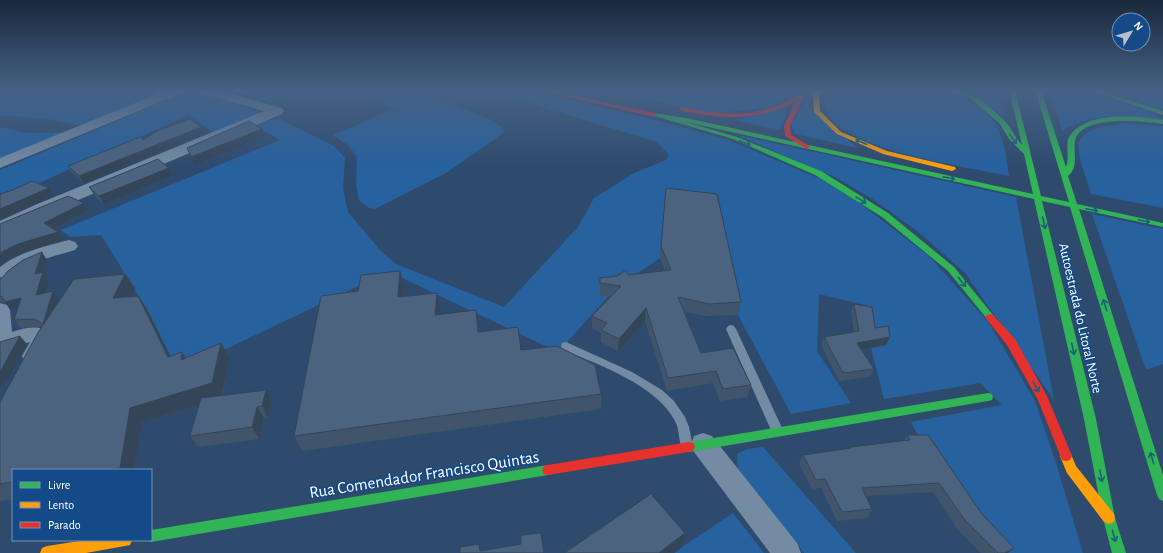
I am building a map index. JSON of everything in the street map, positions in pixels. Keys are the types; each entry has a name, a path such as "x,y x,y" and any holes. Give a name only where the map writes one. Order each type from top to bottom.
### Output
{"main road":[{"path":"657,116 735,138 818,173 885,215 951,269 1011,342 1043,399 1071,469 1109,518"},
{"path":"659,116 686,120 1163,225"},
{"path":"695,116 938,169 952,169"},
{"path":"713,116 747,116"},
{"path":"788,136 787,126 792,116"},
{"path":"821,116 839,133 885,153 1155,214"},
{"path":"995,116 1002,122 1012,139 1029,157"},
{"name":"Autoestrada do Litoral Norte","path":"1019,116 1090,420 1109,518 1119,553"},
{"name":"Autoestrada do Litoral Norte","path":"1046,116 1163,496"},
{"path":"1066,177 1072,159 1072,138 1078,130 1089,124 1107,120 1124,119 1163,122"},
{"path":"788,136 806,147"},
{"name":"Rua Comendador Francisco Quintas","path":"152,536 988,397"},
{"path":"47,553 119,541"}],"street":[{"path":"0,163 114,116"},
{"path":"0,228 265,116"},
{"path":"0,280 1,276 12,267 69,246"},
{"path":"0,310 1,343 29,334 36,334 42,339 24,372"},
{"path":"695,445 787,553"}],"lane":[{"path":"731,329 778,432"},
{"path":"566,346 640,381 656,391 669,402 695,445"}],"shaded area":[{"path":"9,116 107,116 83,126 47,119"},
{"path":"129,116 186,116 0,201 0,170"},
{"path":"189,116 258,116 218,131 212,131"},
{"path":"378,116 481,116 494,121 504,130 502,134 446,173 375,209 369,208 359,200 356,184 357,157 348,145 333,135"},
{"path":"570,116 637,116 726,139 821,179 858,202 929,256 989,323 1035,401 1056,463 1083,553 1002,553 922,444 911,422 1002,405 980,383 884,399 871,348 868,306 819,294 817,351 851,403 791,414 738,315 665,200 660,258 616,288 558,352 396,275 375,278 178,372 148,311 101,235 70,237 61,230 280,140 254,125 262,121 280,119 334,146 345,158 343,188 348,212 381,251 396,264 504,307 578,227 594,198 634,173 666,160 669,155 657,142"},
{"path":"753,116 785,116 780,130 733,120"},
{"path":"796,116 819,116 858,148 795,134 791,124"},
{"path":"829,116 988,116 997,124 1005,149 1009,176 919,158 873,144 853,135 837,125"},
{"path":"1058,116 1156,116 1163,120 1124,117 1099,118 1075,124 1062,131"},
{"path":"1125,123 1163,126 1163,208 1091,194 1081,163 1079,143 1083,136 1091,130"},
{"path":"0,127 26,133 63,133 0,159"},
{"path":"734,134 1016,197 1054,400 965,273 921,234 874,200 837,178"},
{"path":"1092,214 1163,229 1163,364 1146,370"},
{"path":"763,447 856,553 804,553 738,469 737,454 747,449"},
{"path":"733,513 764,553 674,553 682,547"}],"building":[{"path":"190,119 201,127 79,176 68,166 140,137 143,140 157,131"},
{"path":"249,121 262,129 191,157 187,148"},
{"path":"158,159 169,168 99,196 89,187"},
{"path":"32,181 49,188 0,209 0,194"},
{"path":"666,188 717,194 741,302 709,304 678,297 701,353 733,348 751,385 723,389 716,371 668,378 646,308 619,339 601,330 607,323 592,316 621,286 600,283 600,278 617,276 626,270 628,275 671,270 661,246"},
{"path":"68,196 84,203 44,223 58,232 18,244 0,253 0,224"},
{"path":"42,252 35,274 43,272 36,295 53,291 43,324 34,319 14,320 21,298 5,302 0,296 0,278 2,278 8,271 23,260"},
{"path":"400,271 398,297 437,293 435,315 476,310 478,332 518,327 521,350 557,346 595,365 601,394 294,436 321,296 358,291 361,275"},
{"path":"125,274 113,298 138,296 168,357 182,352 181,360 221,343 212,383 130,408 120,468 12,469 12,482 0,484 0,402 37,334 74,279"},
{"path":"854,304 872,307 875,328 888,326 890,337 857,343 874,369 843,373 824,337 859,331"},
{"path":"20,336 0,372 0,342"},
{"path":"266,390 262,406 257,407 252,427 190,436 201,398"},
{"path":"907,435 928,435 982,514 1014,548 1005,553 998,553 965,520 939,483 862,488 872,509 842,512 825,479 816,480 803,455 851,448 850,447 910,440"},
{"path":"651,494 685,533 659,553 564,553"},
{"path":"541,533 544,553 460,553 460,547 479,544 480,551 521,544 521,535"}],"traffic: fast":[{"path":"657,116 735,138 818,173 885,215 951,269 990,317"},
{"path":"659,116 686,120 1163,225"},
{"path":"995,116 1002,122 1012,139 1024,152"},
{"path":"1018,116 1090,419 1109,518 1119,553"},
{"path":"1046,116 1163,495"},
{"path":"1067,174 1072,159 1072,138 1079,130 1088,124 1100,120 1128,118 1163,122"},
{"path":"689,447 988,397"},
{"path":"152,536 548,470"}],"traffic: slow":[{"path":"821,116 839,133 885,153 952,169"},
{"path":"1066,456 1071,469 1109,518"},
{"path":"47,553 119,541"}],"traffic: jam":[{"path":"729,116 734,116"},
{"path":"792,116 787,126 788,136 807,147"},
{"path":"990,317 1011,342 1043,399 1066,456"},
{"path":"548,470 689,447"}]}
